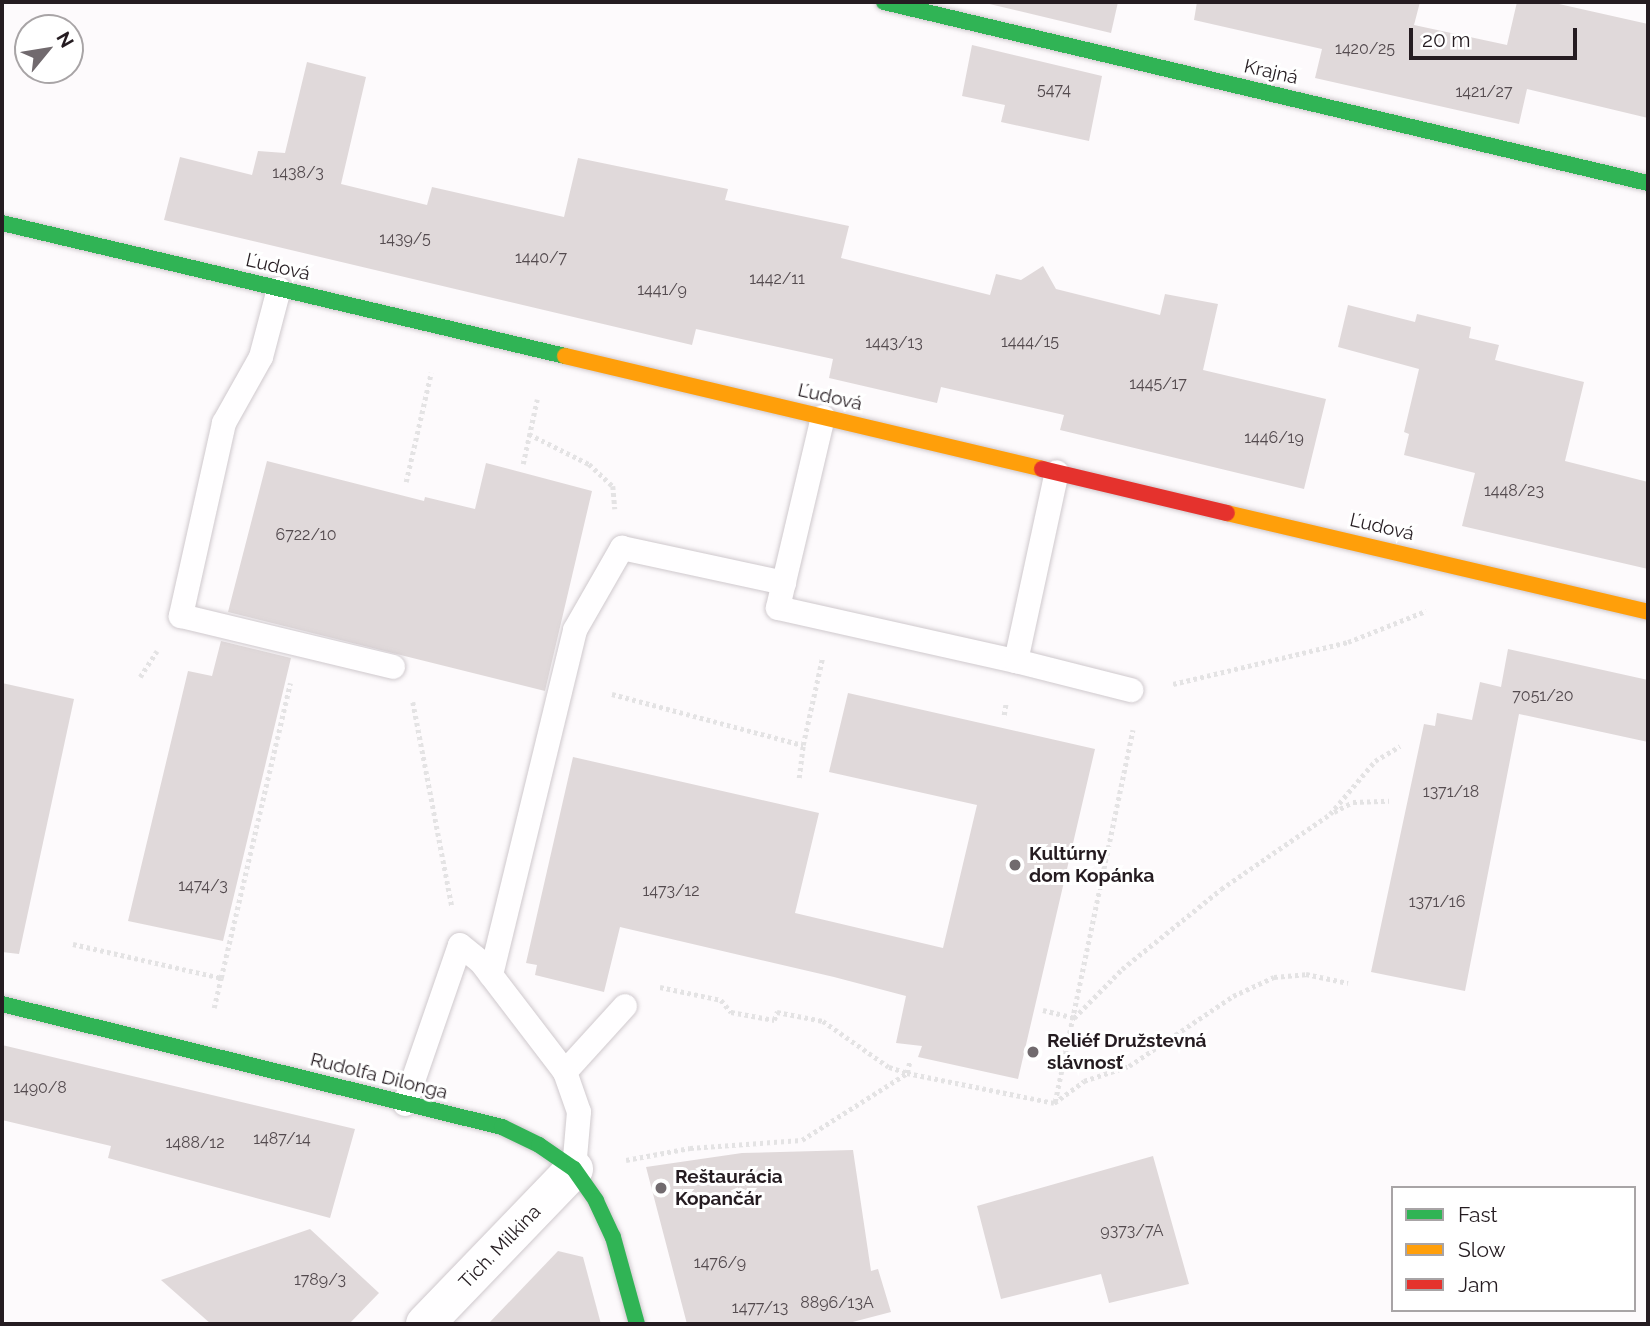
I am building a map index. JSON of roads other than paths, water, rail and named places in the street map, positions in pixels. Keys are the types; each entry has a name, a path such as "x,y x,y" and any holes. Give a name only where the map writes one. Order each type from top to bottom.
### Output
{"street":[{"name":"Krajná","path":"884,2 1648,183"},
{"name":"Ľudová","path":"2,223 1648,612"},
{"name":"Rudolfa Dilonga","path":"2,1004 502,1128 574,1169"},
{"name":"Tich. Milkina","path":"425,1324 574,1169"},
{"path":"574,1169 613,1237 637,1324"}],"lane":[{"path":"279,289 261,358 224,423 181,616 393,667"},
{"path":"823,417 778,608 1016,661 1136,691"},
{"path":"1016,661 1057,472"},
{"path":"491,975 575,630 622,548 784,583"},
{"path":"405,1104 460,945 491,975 565,1072 579,1112 574,1169"},
{"path":"565,1072 625,1006"}],"place":[{"name":"Kultúrny dom Kopánka","path":"1015,865"},
{"name":"Reliéf Družstevná slávnosť","path":"1033,1052"},
{"name":"Reštaurácia Kopančár","path":"661,1188"}]}
